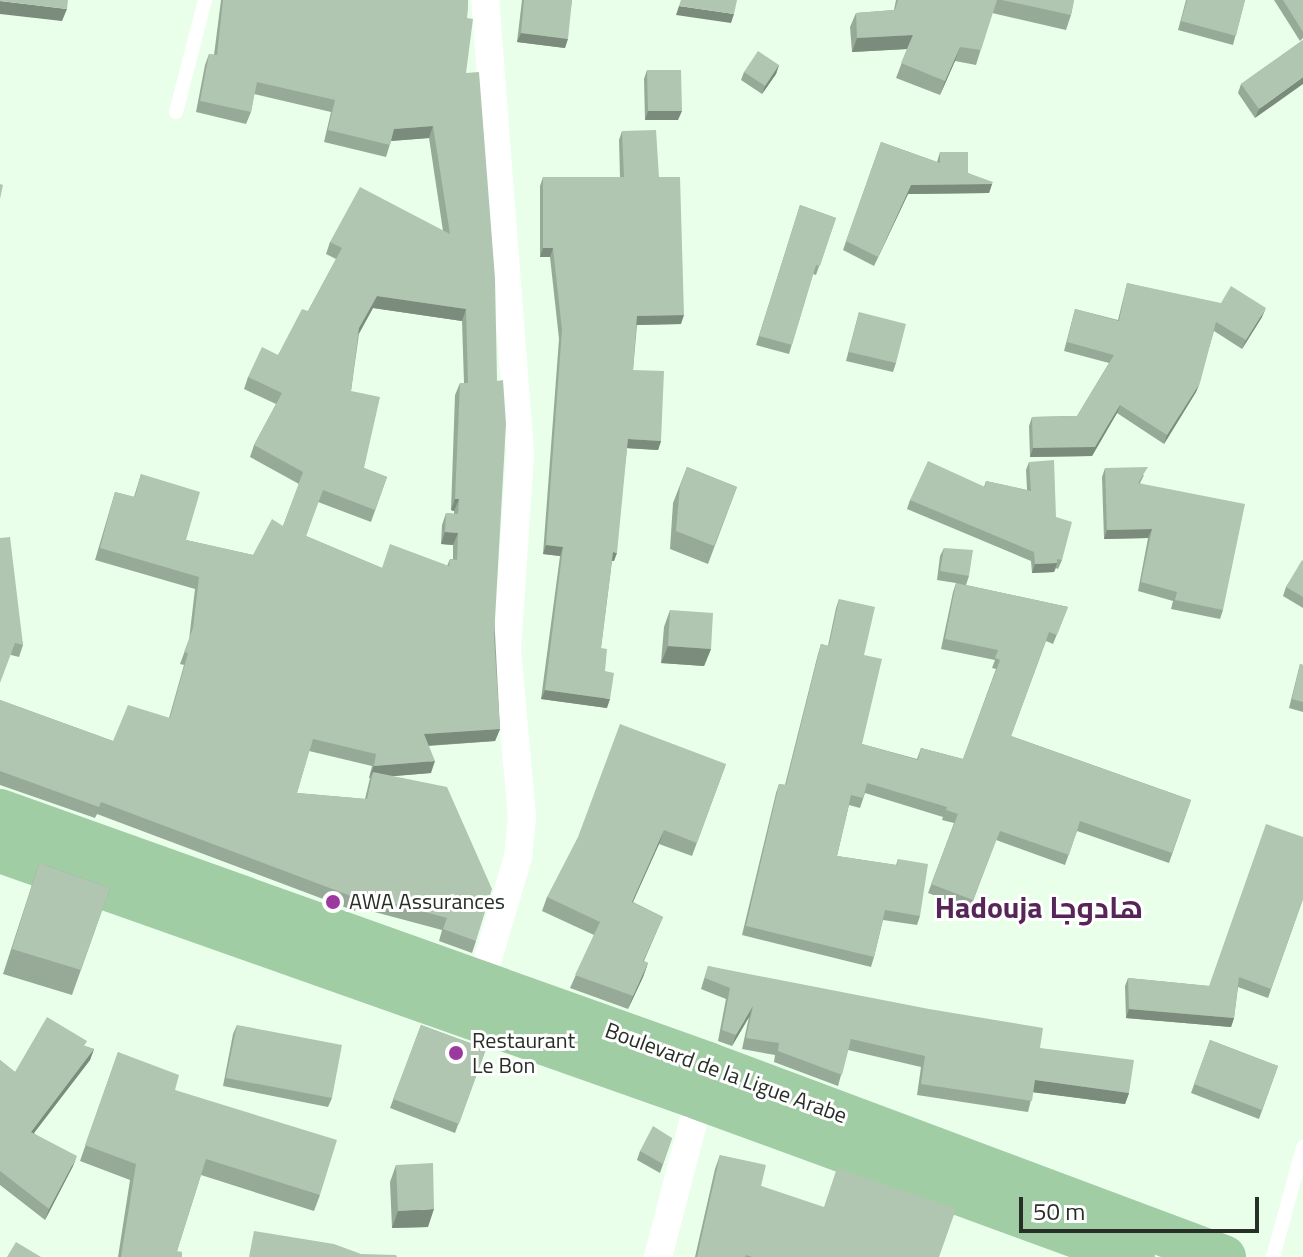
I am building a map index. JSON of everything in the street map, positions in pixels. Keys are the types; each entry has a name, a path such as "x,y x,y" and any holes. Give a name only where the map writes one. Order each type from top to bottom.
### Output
{"main road":[{"name":"Boulevard de la Ligue Arabe","path":"0,811 475,1002"},
{"name":"Boulevard de la Ligue Arabe","path":"0,851 475,1002 1224,1257"},
{"name":"Boulevard de la Ligue Arabe","path":"704,1081 1133,1257"}],"street":[{"path":"475,1002 518,857 522,817 507,650 520,452 485,0"},
{"path":"658,1257 704,1081"}],"lane":[{"path":"176,112 205,0"},
{"path":"1273,1257 1303,1147"}],"building":[{"path":"0,0 68,0 67,9"},
{"path":"223,0 468,0 467,18 473,19 466,73 479,72 495,278 497,381 503,380 506,424 494,637 500,729 424,734 435,761 374,766 376,754 313,739 297,793 367,799 373,772 447,787 492,889 476,941 443,929 447,918 359,894 359,899 101,802 99,807 0,771 0,700 113,741 128,705 170,718 188,653 184,652 193,628 199,577 100,548 115,492 135,497 141,474 200,492 186,540 253,555 272,519 283,526 303,472 254,445 282,393 248,377 262,347 278,355 302,309 308,311 342,248 330,242 360,187 450,234 433,126 394,129 390,145 328,130 335,100 257,82 251,112 200,101 209,54 217,55","holes":["377,296 466,309 468,383 460,383 455,499 459,499 458,514 446,513 445,532 458,533 457,560 450,559 449,566 390,544 382,568 306,536 323,490 375,510 387,477 364,468 380,397 351,391 359,328"]},
{"path":"524,0 572,0 568,39 521,33"},
{"path":"681,0 737,0 734,14 679,6"},
{"path":"898,0 997,0 981,50 960,47 945,81 901,63 913,35 857,38 856,13 895,10"},
{"path":"1002,0 1074,0 1071,15"},
{"path":"1187,0 1245,0 1236,36 1181,21"},
{"path":"1283,0 1303,0 1303,32"},
{"path":"1303,40 1303,77 1259,109 1241,84"},
{"path":"758,51 779,65 765,86 744,72"},
{"path":"647,70 681,70 682,111 648,111"},
{"path":"656,130 659,177 680,177 684,315 637,316 633,370 664,371 661,441 628,439 617,553 613,552 601,648 607,649 605,671 614,673 610,699 545,690 563,547 546,545 562,330 553,248 543,248 543,177 624,177 622,131"},
{"path":"881,142 940,163 940,152 968,152 968,173 993,182 911,185 878,257 846,241"},
{"path":"800,205 836,218 820,266 816,265 792,345 759,336"},
{"path":"1127,283 1221,303 1231,286 1266,308 1246,340 1216,322 1200,383 1167,435 1120,405 1095,447 1033,448 1032,417 1077,416 1114,355 1067,342 1075,309 1119,321"},
{"path":"859,312 906,324 896,363 849,352"},
{"path":"1054,460 1056,517 1072,522 1062,560 1057,559 1057,563 1035,564 1034,552 910,500 928,461 985,487 986,481 1031,491 1029,462"},
{"path":"687,467 737,487 714,546 676,531 680,486"},
{"path":"1148,467 1138,483 1245,504 1223,610 1175,600 1177,592 1141,582 1152,529 1107,530 1105,468"},
{"path":"10,537 23,645 15,643 0,683 0,538"},
{"path":"944,548 973,550 969,576 940,571"},
{"path":"1303,561 1303,597 1286,587"},
{"path":"956,583 1068,607 1057,635 1049,632 1011,736 1191,800 1172,853 1080,821 1069,855 1000,831 973,900 931,884 958,814 946,810 947,807 867,783 863,798 851,795 837,856 897,865 898,859 928,864 920,916 885,910 874,957 746,926 779,784 786,785 821,644 829,646 839,599 875,607 864,655 882,659 862,744 918,760 921,748 963,759 1000,660 995,658 998,650 945,639"},
{"path":"670,610 713,613 711,649 668,646"},
{"path":"1300,664 1303,665 1303,702 1292,699"},
{"path":"620,724 726,764 697,843 664,830 632,902 663,917 643,961 648,963 633,996 575,975 600,922 547,897 578,837"},
{"path":"1266,824 1303,837 1303,899 1271,989 1239,977 1234,1018 1129,1009 1128,978 1209,986"},
{"path":"39,863 110,888 81,970 12,949"},
{"path":"708,966 1043,1028 1040,1048 1134,1060 1129,1093 1035,1080 1032,1101 921,1084 925,1056 851,1039 842,1075 778,1051 779,1043 746,1038 753,1006 736,1035 722,1030 730,988 705,978"},
{"path":"47,1017 87,1041 84,1046 94,1049 31,1132 77,1156 49,1209 0,1171 0,1060 15,1072"},
{"path":"237,1025 342,1045 332,1098 226,1078"},
{"path":"421,1025 486,1049 459,1124 393,1099"},
{"path":"1210,1040 1278,1066 1262,1110 1194,1084"},
{"path":"118,1052 179,1075 175,1090 337,1140 320,1195 206,1159 177,1251 182,1252 182,1257 121,1257 136,1164 85,1145"},
{"path":"653,1126 672,1138 663,1164 640,1151"},
{"path":"720,1155 766,1165 761,1186 824,1207 837,1168 956,1209 939,1257 697,1257"},
{"path":"433,1163 434,1209 398,1211 396,1165"},
{"path":"254,1231 334,1244 361,1254 397,1257 249,1257"},
{"path":"16,1242 41,1257 7,1257"}],"place":[{"name":"AWA Assurances","path":"333,902"},
{"name":"Restaurant Le Bon","path":"456,1053"}],"district":[{"name":"Hadouja هادوجا","path":"1039,907"}]}
